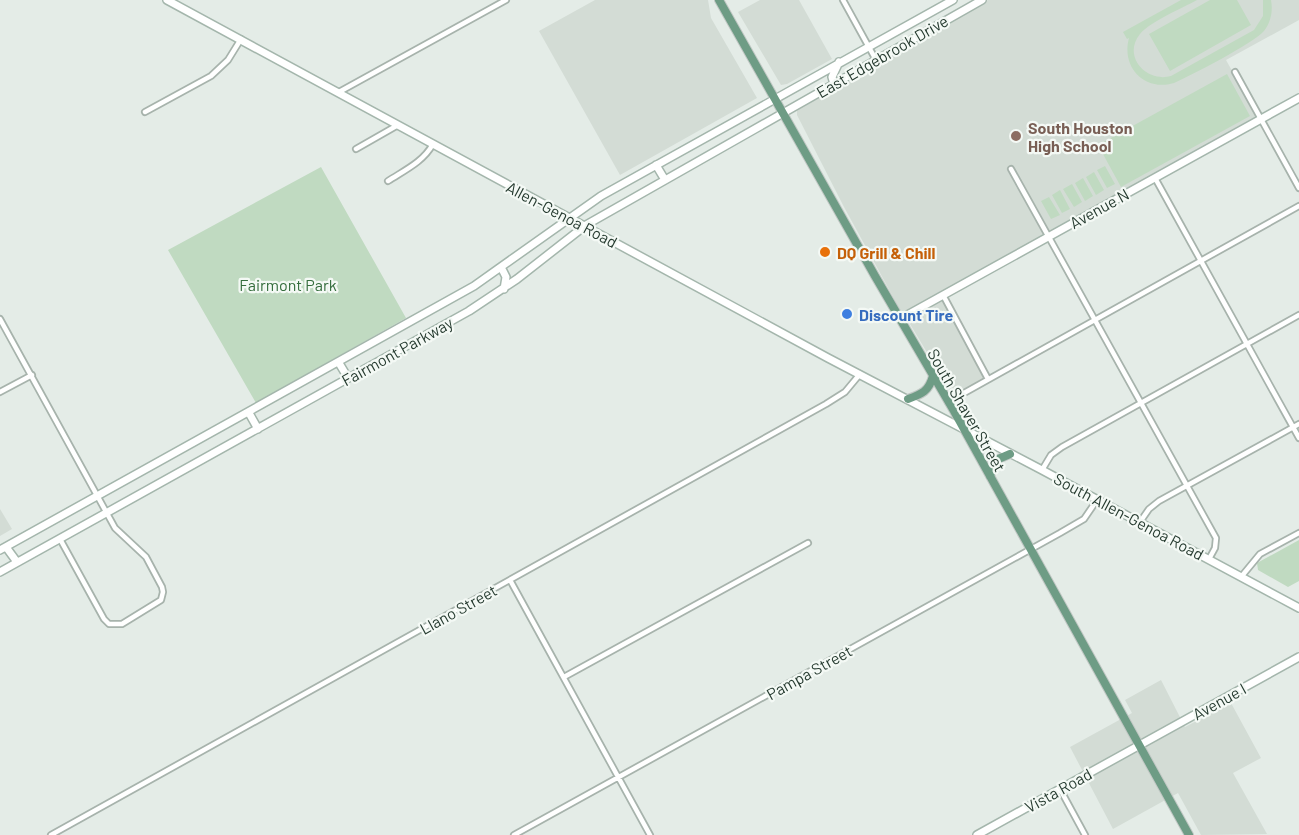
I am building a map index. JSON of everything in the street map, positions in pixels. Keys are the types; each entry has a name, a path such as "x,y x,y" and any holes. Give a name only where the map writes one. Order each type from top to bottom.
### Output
{"main road":[{"name":"Allen-Genoa Road","path":"167,0 961,427"},
{"name":"South Shaver Street","path":"719,0 990,476 1189,835"},
{"name":"East Edgebrook Drive","path":"783,112 982,0"},
{"name":"East Edgebrook Drive","path":"775,99 951,1"},
{"path":"951,1 955,15"},
{"path":"834,84 832,77 839,62"},
{"name":"Avenue N","path":"900,319 1299,98"},
{"name":"Fairmont Parkway","path":"3,548 474,286 601,195 775,99"},
{"name":"Fairmont Parkway","path":"0,572 469,311 504,289 586,225 783,112"},
{"path":"656,165 665,180"},
{"path":"501,267 506,277 504,289"},
{"path":"339,363 348,378"},
{"path":"908,399 926,392 933,376"},
{"path":"249,413 258,429"},
{"name":"South Allen-Genoa Road","path":"961,427 1299,608"},
{"path":"990,476 996,460 1010,453"},
{"path":"3,548 17,562"},
{"name":"Avenue I","path":"1139,745 1299,657"},
{"name":"Vista Road","path":"977,835 1139,745"}],"street":[{"path":"339,92 506,0"},
{"path":"843,0 876,60"},
{"path":"145,112 211,76 228,60 241,39"},
{"path":"1235,72 1299,188"},
{"path":"356,149 398,125"},
{"path":"388,181 419,162 433,144"},
{"path":"1011,169 1216,538 1215,548 1209,559"},
{"path":"1155,178 1299,438"},
{"path":"948,402 1299,206"},
{"path":"943,295 988,380"},
{"path":"1042,470 1051,455 1062,447 1299,315"},
{"path":"0,319 99,496 106,513 120,534 146,557 162,587 161,600 139,614 117,625 112,625 106,621 60,539"},
{"name":"Llano Street","path":"51,835 832,401 845,392 860,374"},
{"path":"0,392 32,375"},
{"path":"1140,522 1149,509 1299,424"},
{"name":"Pampa Street","path":"514,835 1084,519 1097,500"},
{"path":"1241,577 1260,554 1299,533"},
{"path":"564,677 808,543"},
{"path":"510,580 651,835"},
{"path":"1060,789 1085,835"}],"shaded area":[{"path":"595,0 708,0 711,18 757,98 620,175 539,31"},
{"path":"760,0 799,0 832,59 787,84 781,85 738,12"},
{"name":"South Houston High School","path":"988,0 1299,0 1299,20 1226,60 1258,117 1053,231 1047,230 1018,177 1014,180 1043,233 1042,237 903,315 844,207 797,111 800,107"},
{"path":"942,298 985,378 953,396 907,319"},
{"path":"0,509 12,529 0,536"},
{"path":"1161,680 1185,727 1231,703 1261,758 1233,773 1267,834 1201,835 1178,793 1113,829 1070,747 1132,713 1125,700"}],"green space":[{"path":"1181,0 1197,0 1151,24 1135,42 1135,59 1145,72 1162,77 1171,76 1254,30 1263,16 1263,0 1271,0 1272,12 1264,31 1235,51 1174,83 1153,84 1137,75 1132,67 1128,59 1129,38 1127,39 1123,32"},
{"path":"1210,0 1237,0 1251,25 1170,71 1149,34"},
{"path":"1227,74 1250,116 1121,187 1098,145"},
{"path":"1105,166 1115,184 1107,188 1097,170"},
{"name":"Fairmont Park","path":"321,167 406,318 256,403 168,250"},
{"path":"1094,172 1104,190 1096,195 1086,177"},
{"path":"1083,178 1093,196 1085,201 1075,183"},
{"path":"1072,184 1082,202 1074,207 1063,189"},
{"path":"1060,190 1070,209 1062,213 1052,195"},
{"path":"1049,197 1060,215 1051,219 1041,201"},
{"path":"1299,540 1299,581 1288,587 1258,570 1257,563"}],"place":[{"name":"South Houston High School","path":"1016,136"},
{"name":"DQ Grill & Chill","path":"825,252"},
{"name":"Discount Tire","path":"847,314"}]}
